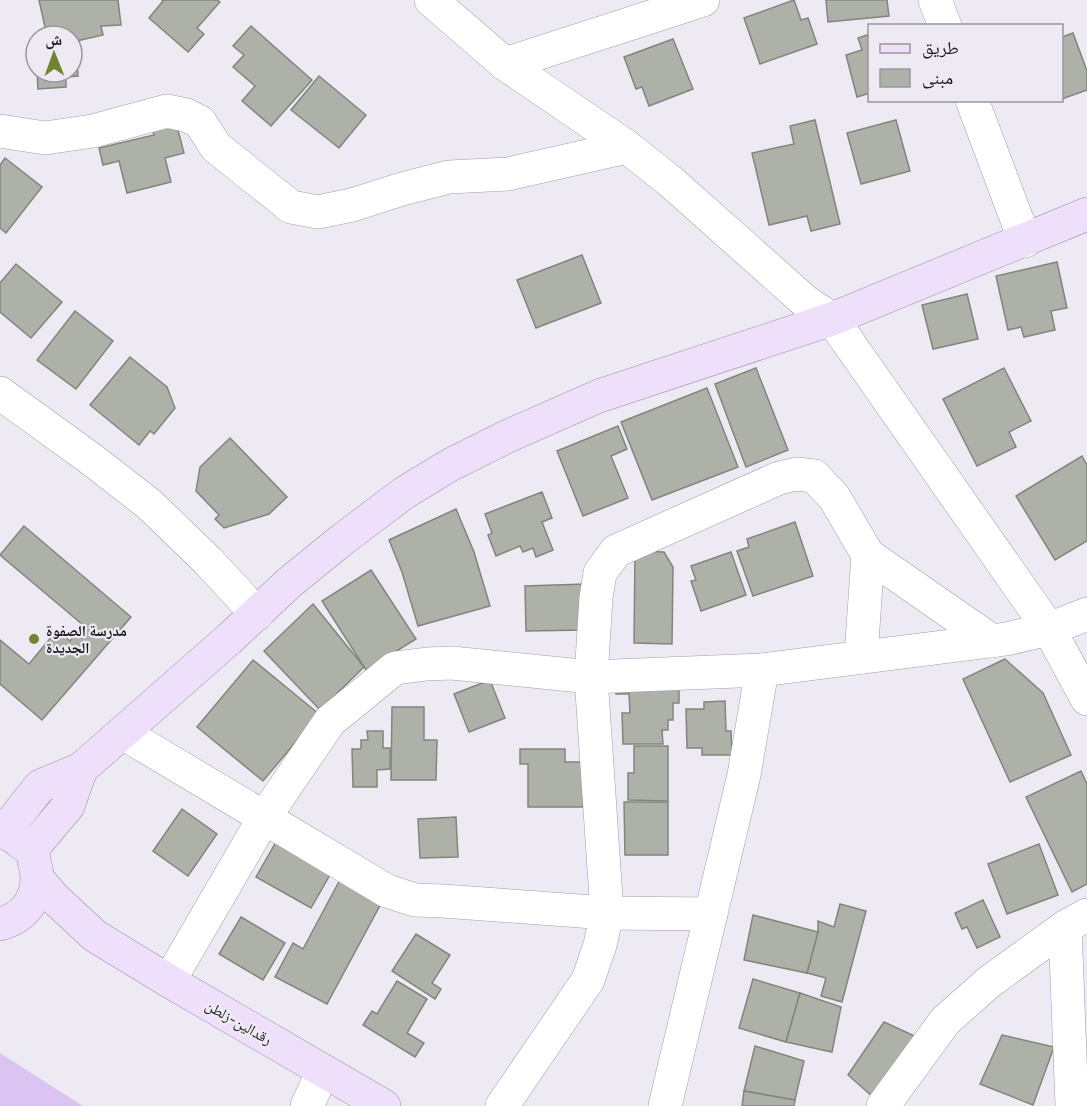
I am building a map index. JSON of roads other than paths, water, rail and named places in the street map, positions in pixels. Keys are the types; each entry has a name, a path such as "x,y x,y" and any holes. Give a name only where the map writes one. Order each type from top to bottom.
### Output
{"main road":[{"path":"2,832 40,786 81,769 257,614 290,582 404,494 450,465 508,436 599,396 832,319 1087,214"},
{"path":"10,919 28,907 33,899 36,890 34,864 68,806 81,769"},
{"name":"رقدالين-زلطن","path":"2,832 18,840 53,897 96,936 384,1106"},
{"name":"رقدالين-زلطن","path":"10,919 96,936"}],"street":[{"path":"431,0 505,64 627,147 670,181 806,302 832,319 1049,629 1087,699"},
{"path":"505,64 703,0"},
{"path":"935,0 944,24"},
{"path":"973,102 1025,241"},
{"path":"0,131 45,138 93,131 166,111 186,115 200,123 216,147 291,207 318,212 352,205 449,177 508,174 627,147"},
{"path":"0,393 149,504 208,561 257,614"},
{"path":"502,1106 588,980 600,945 607,913 591,677 596,597 600,573 616,551 779,478 797,474 813,476 834,497 868,555 992,641"},
{"path":"861,657 868,555"},
{"path":"169,981 264,818 330,721 395,668 452,663 591,677 762,670 992,641 1049,629 1087,614"},
{"path":"665,1106 744,775 762,670"},
{"path":"123,733 387,891 415,900 443,900 607,913 711,914"},
{"path":"1072,1106 1078,1038 1076,921"},
{"path":"883,1106 945,1021 989,982 1076,921"},
{"path":"306,1106 323,1071"}],"place":[{"name":"مدرسة الصفوة الجديدة","path":"34,639"}]}
